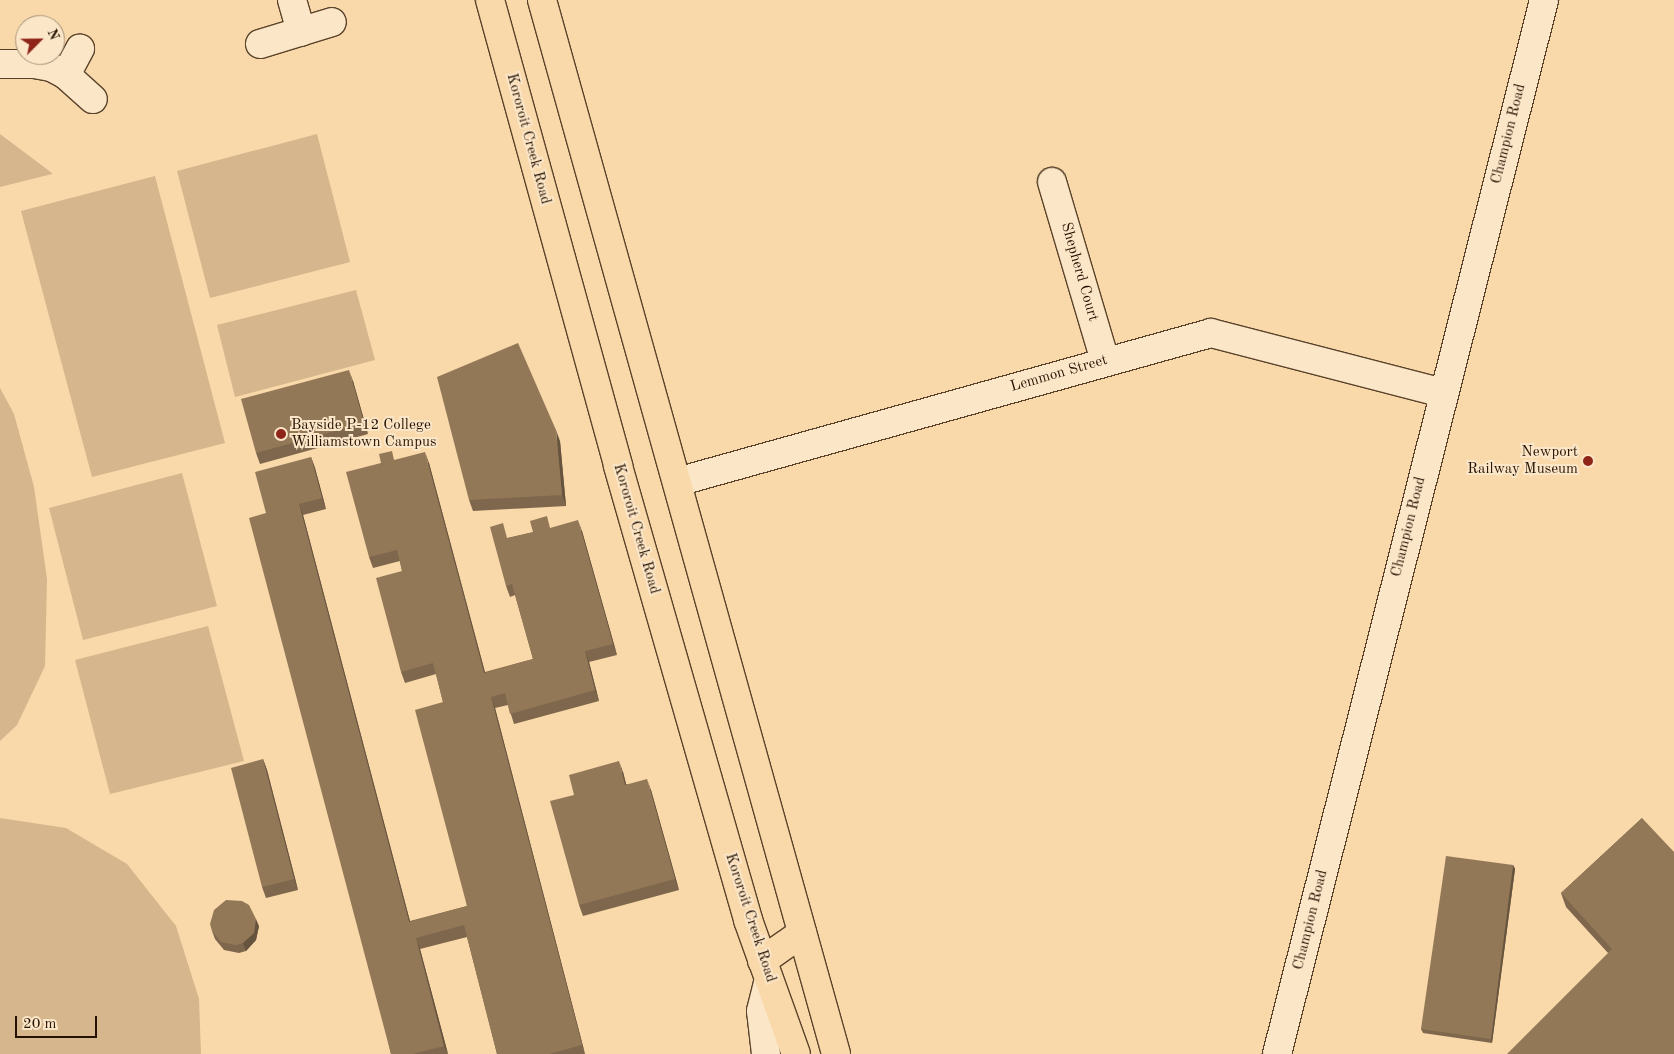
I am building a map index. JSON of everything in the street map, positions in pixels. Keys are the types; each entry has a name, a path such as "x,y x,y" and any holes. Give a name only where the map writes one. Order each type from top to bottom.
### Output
{"main road":[{"name":"Kororoit Creek Road","path":"490,0 621,475 748,920 796,1054"},
{"path":"542,0 836,1054"},
{"path":"766,971 802,933"}],"street":[{"path":"292,0 301,32"},
{"name":"Champion Road","path":"1277,1054 1544,0"},
{"path":"260,44 332,22"},
{"path":"66,75 80,49"},
{"path":"0,64 40,64 51,67 66,75 93,99"},
{"name":"Shepherd Court","path":"1052,182 1105,361"},
{"name":"Lemmon Street","path":"677,482 1105,361 1211,333 1443,393"},
{"path":"766,971 761,1011 766,1054"}],"shaded area":[{"path":"0,134 52,173 52,174 0,187"},
{"path":"317,134 350,262 210,298 177,171"},
{"path":"155,176 225,443 92,477 21,211"},
{"path":"356,290 375,360 235,397 217,325"},
{"path":"0,388 14,414 34,487 47,579 45,666 17,725 0,741"},
{"path":"182,473 217,606 83,640 49,508"},
{"path":"208,626 244,761 110,794 75,660"},
{"path":"0,818 66,828 127,864 176,926 199,999 201,1054 0,1054"}],"building":[{"path":"518,343 556,430 562,495 469,500 437,377"},
{"path":"349,370 364,423 256,453 241,399"},
{"path":"392,451 394,460 425,452 484,673 533,659 512,584 506,586 490,527 503,523 507,538 533,532 530,521 547,516 550,528 578,520 613,644 585,651 595,690 510,714 505,693 491,697 582,1045 549,1054 497,1054 464,925 416,938 444,1046 413,1054 391,1054 249,518 266,513 255,472 311,457 322,498 299,504 409,922 467,906 415,710 443,702 433,663 401,672 376,578 402,571 397,550 369,557 346,472 381,463 379,454"},
{"path":"263,759 294,879 262,887 231,768"},
{"path":"619,761 625,785 647,779 675,879 579,905 550,801 574,795 569,775"},
{"path":"1642,818 1674,852 1674,1054 1507,1054 1612,949 1561,893"},
{"path":"1446,856 1513,865 1491,1039 1421,1029"},
{"path":"226,900 242,901 249,905 256,919 254,933 243,943 236,945 221,942 212,931 210,924 214,910"}],"place":[{"name":"Bayside P-12 College Williamstown Campus","path":"281,434"},
{"name":"Newport Railway Museum","path":"1588,461"}]}
